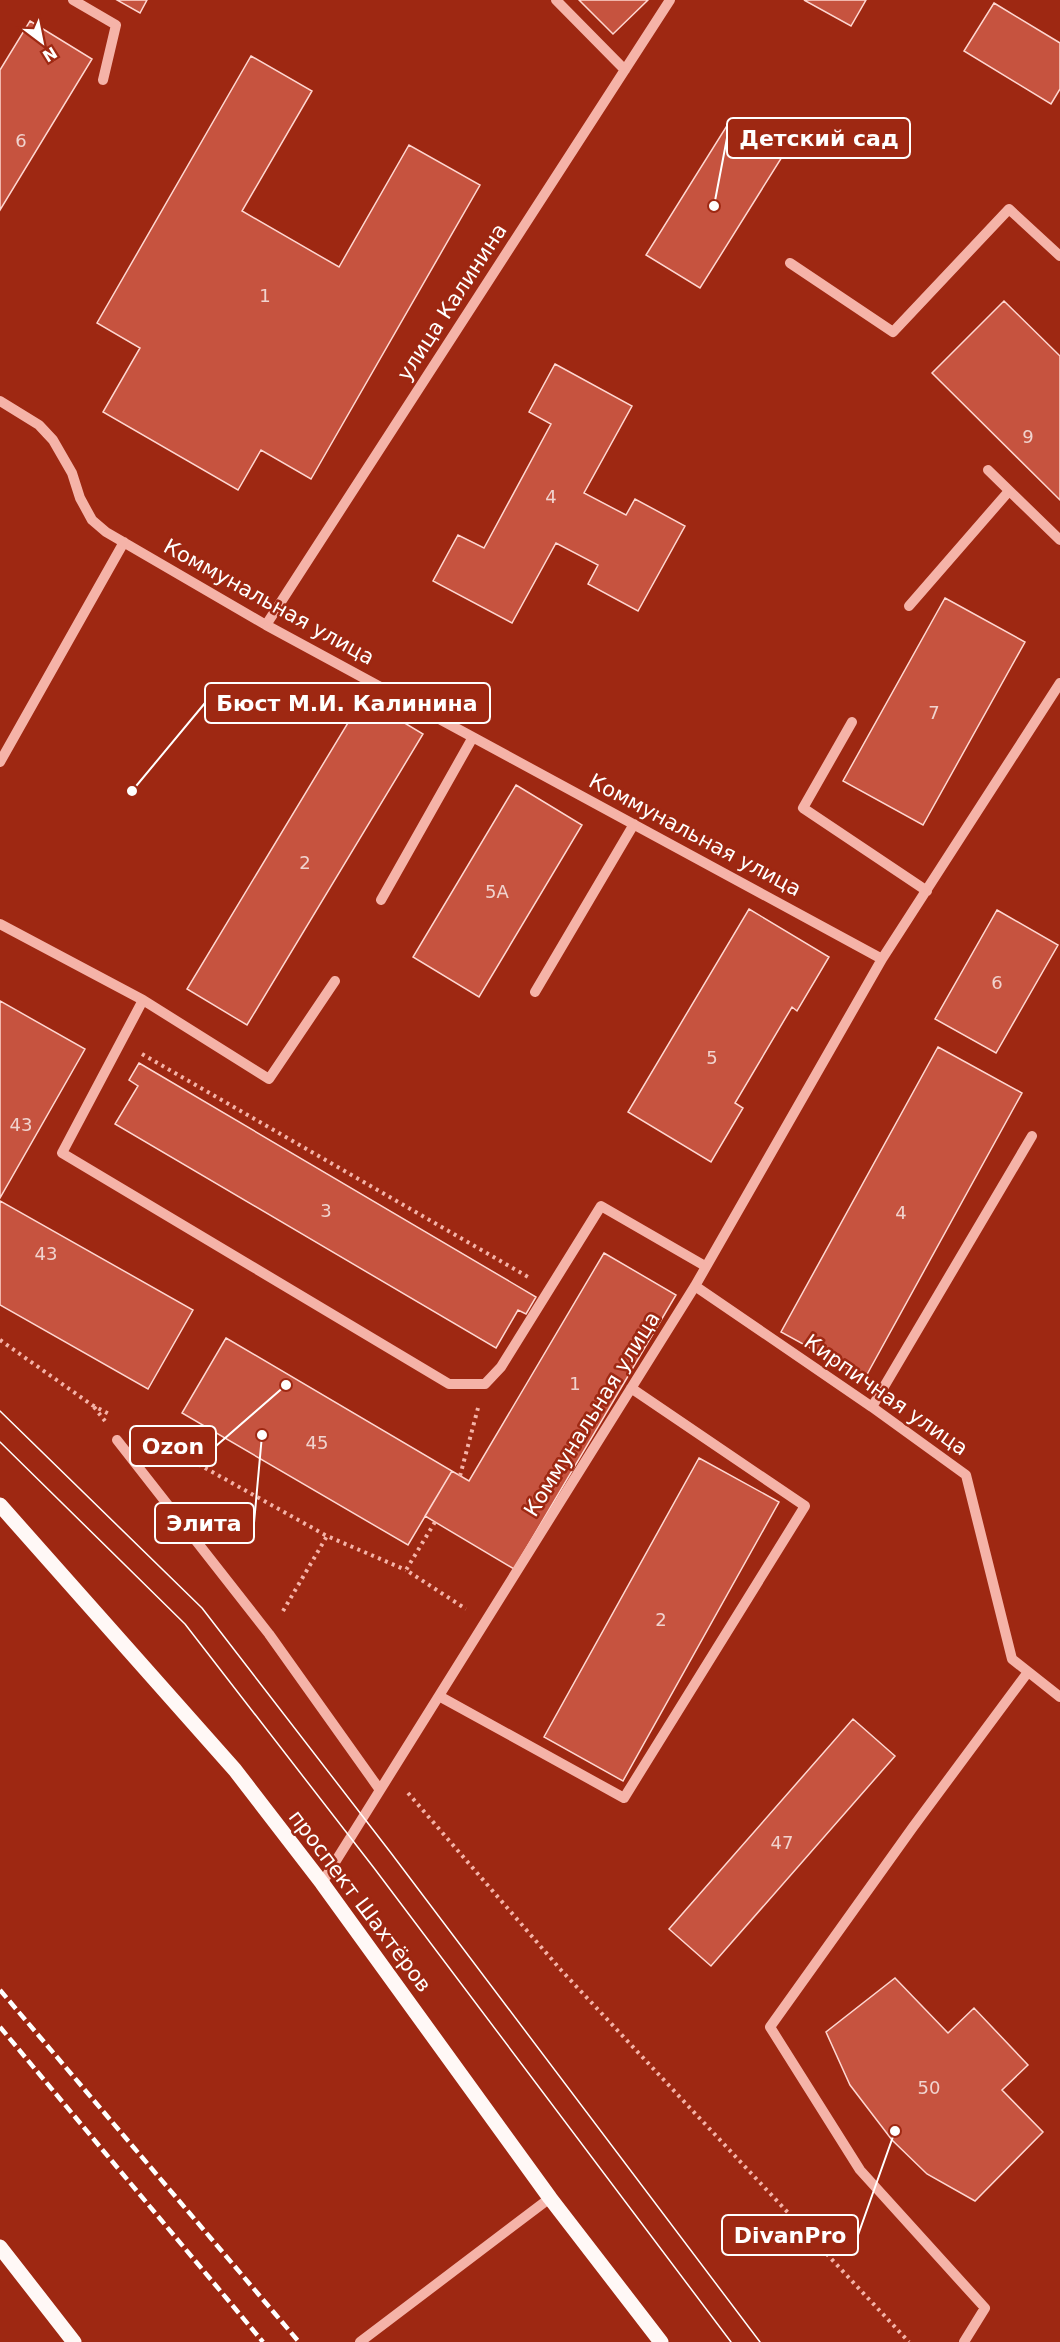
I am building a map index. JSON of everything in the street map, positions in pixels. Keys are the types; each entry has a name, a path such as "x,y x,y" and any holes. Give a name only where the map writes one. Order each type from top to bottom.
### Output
{"main road":[{"name":"проспект Шахтёров","path":"0,1505 235,1770 322,1882 550,2198 661,2342"},
{"path":"0,2247 74,2342"}],"street":[{"path":"73,0 116,25 103,80"},
{"path":"556,0 625,70"},
{"name":"улица Калинина","path":"266,625 670,0"},
{"path":"790,263 893,332 1010,209 1060,256"},
{"name":"Коммунальная улица","path":"0,401 39,424 53,440 72,473 80,498 92,520 106,532 266,625 882,959"},
{"path":"988,470 1060,540"},
{"path":"909,606 1010,491"},
{"path":"0,762 124,542"},
{"name":"Коммунальная улица","path":"322,1882 695,1286 882,959 1060,683"},
{"path":"852,722 804,808 927,891"},
{"path":"381,900 473,737"},
{"path":"535,992 634,824"},
{"path":"0,924 143,1000 269,1079 335,981"},
{"path":"143,1000 62,1153 449,1384 484,1384 501,1367 602,1206 705,1266"},
{"path":"872,1407 1032,1136"},
{"name":"Кирпичная улица","path":"695,1286 872,1407 966,1475 1012,1659 1060,1697"},
{"path":"439,1696 624,1798 805,1506 632,1388"},
{"path":"117,1440 269,1634 380,1790"},
{"path":"964,2342 984,2308 860,2170 770,2027 913,1827 1028,1672"},
{"path":"360,2342 550,2198"}],"path":[{"path":"121,1042 549,1289"},
{"path":"0,1340 92,1405 113,1416"},
{"path":"460,1476 484,1384"},
{"path":"143,1433 327,1536 406,1570 485,1622"},
{"path":"406,1570 435,1522"},
{"path":"269,1634 327,1536"},
{"path":"408,1793 561,1970 909,2342"}],"building":[{"path":"117,0 147,0 140,13"},
{"path":"579,0 648,0 613,34"},
{"path":"804,0 866,0 851,26"},
{"path":"994,3 1060,43 1060,89 1051,104 964,51"},
{"path":"30,21 92,59 0,210 0,70"},
{"path":"251,56 312,91 242,211 339,267 409,145 480,185 311,479 261,450 238,490 103,412 140,348 97,323"},
{"path":"728,124 782,157 700,288 646,255"},
{"path":"1004,301 1060,356 1060,500 932,373"},
{"path":"555,364 632,406 584,493 626,515 635,499 685,526 638,611 588,584 598,565 556,543 512,623 433,581 458,535 484,548 551,424 529,412"},
{"path":"945,598 1025,642 923,825 843,781"},
{"path":"363,698 423,734 247,1025 187,989"},
{"path":"516,785 582,825 479,997 413,957"},
{"path":"749,909 829,957 797,1011 792,1007 735,1103 743,1108 711,1162 628,1112"},
{"path":"997,910 1058,945 996,1053 935,1019"},
{"path":"0,1001 85,1049 0,1198"},
{"path":"938,1047 1022,1093 865,1378 781,1332"},
{"path":"139,1063 536,1297 526,1314 518,1310 496,1348 115,1124 138,1086 129,1080"},
{"path":"0,1201 193,1310 148,1389 0,1305"},
{"path":"604,1253 676,1295 514,1569 425,1516 452,1471 469,1481"},
{"path":"226,1338 452,1471 408,1545 182,1413"},
{"path":"699,1458 779,1502 623,1781 544,1737"},
{"path":"853,1719 895,1756 711,1966 669,1929"},
{"path":"895,1978 948,2033 974,2008 1028,2065 1002,2090 1043,2132 975,2201 927,2174 892,2140 850,2085 826,2032"}],"tram line":[{"path":"0,1411 202,1608 391,1853 760,2342"},
{"path":"0,1442 185,1624 374,1868 731,2342"}],"railway":[{"path":"0,1990 299,2342"},
{"path":"0,2027 263,2342"}],"place":[{"name":"Детский сад","path":"714,206"},
{"name":"Бюст М.И. Калинина","path":"132,791"},
{"name":"Ozon","path":"286,1385"},
{"name":"Элита","path":"262,1435"},
{"name":"DivanPro","path":"895,2131"}]}
